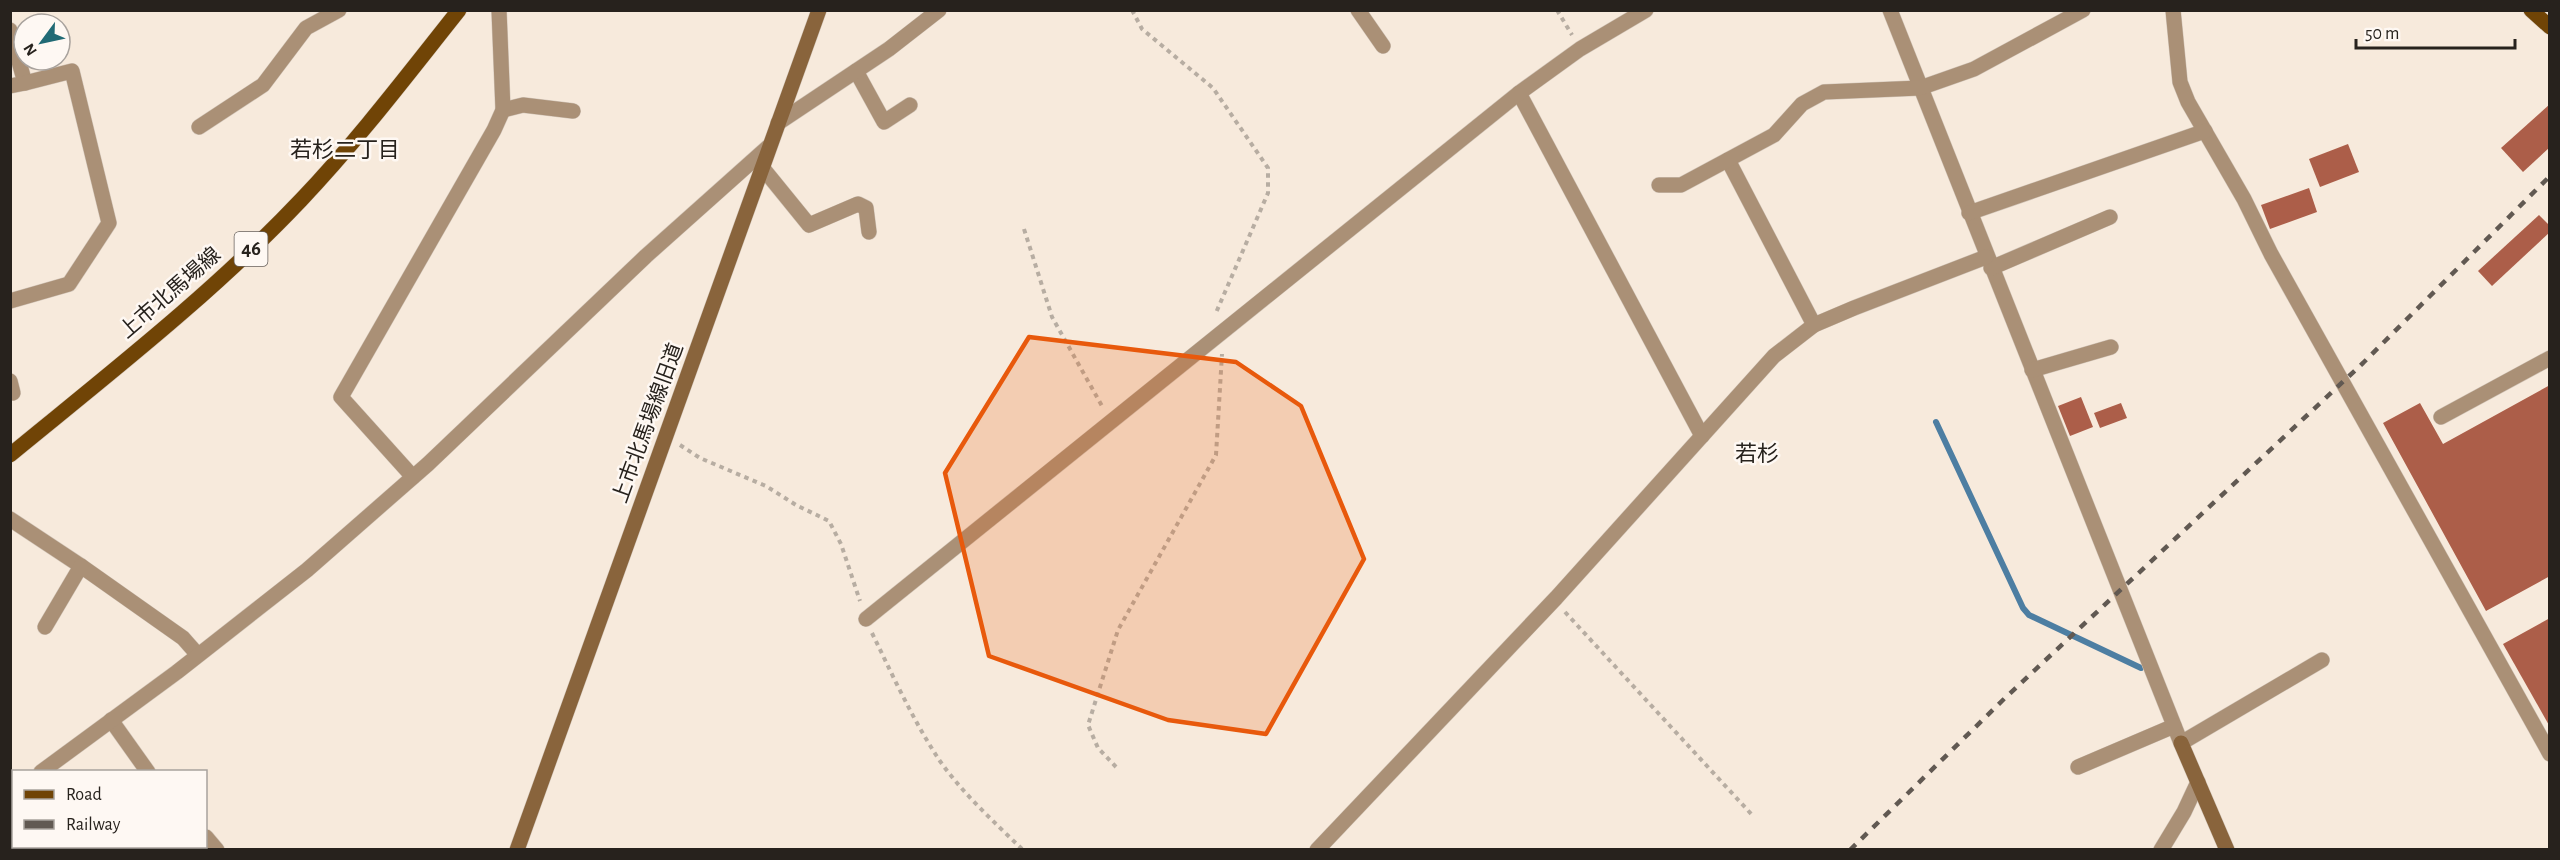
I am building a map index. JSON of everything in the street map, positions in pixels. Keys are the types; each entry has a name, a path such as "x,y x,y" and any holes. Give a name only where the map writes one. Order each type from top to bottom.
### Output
{"main road":[{"name":"上市北馬場線","path":"10,455 171,322 230,270 302,200 379,110 459,10"},
{"path":"2531,10 2550,27"}],"street":[{"path":"198,127 263,86 306,28 339,10"},
{"path":"413,477 341,397 494,130 502,110 499,10"},
{"name":"上市北馬場線旧道","path":"517,849 819,10"},
{"path":"778,123 856,71 939,10"},
{"path":"1358,10 1383,46"},
{"path":"866,619 956,544 1219,336 1519,93 1580,49 1646,10"},
{"path":"1890,10 2174,726 2227,849"},
{"path":"1659,184 1681,185 1774,135 1802,104 1824,92 1920,88 1974,69 2083,10"},
{"path":"2173,10 2180,82 2188,102 2244,199 2271,254 2550,754"},
{"path":"10,30 18,85 72,71 109,223 69,284 10,301"},
{"path":"856,71 884,122 910,105"},
{"path":"1519,93 1702,436"},
{"path":"502,110 523,105 573,111"},
{"path":"1969,213 2205,131"},
{"path":"42,770 198,656 307,570 413,477 646,256 768,147"},
{"path":"1728,160 1814,326"},
{"path":"761,166 809,225 858,204 866,208 869,232"},
{"path":"1317,849 1554,600 1774,356 1814,326 1854,308 1989,262 2110,217"},
{"path":"2032,370 2111,347"},
{"path":"2441,417 2550,358"},
{"path":"10,519 81,566 183,639 198,656"},
{"path":"45,627 81,566"},
{"path":"2181,743 2322,660"},
{"path":"111,720 147,770"},
{"path":"2078,767 2174,726"},
{"path":"2161,849 2184,812 2198,782"}],"path":[{"path":"1116,767 1098,747 1088,724 1118,630 1215,455 1219,336 1215,313 1269,193 1268,168 1213,88 1142,29 1132,10"},
{"path":"1557,10 1580,49"},
{"path":"1024,230 1052,317 1111,422"},
{"path":"666,435 700,458 766,486 829,521 841,544 866,619 911,713 937,757 988,817 1023,849"},
{"path":"1554,600 1754,817"}],"highlighted area":[{"path":"1029,337 1236,362 1301,406 1364,559 1266,734 1168,720 989,656 945,473"}],"building":[{"path":"2550,104 2550,147 2523,172 2501,148"},
{"path":"2348,144 2359,172 2320,187 2309,159"},
{"path":"2309,188 2317,212 2270,229 2261,205"},
{"path":"2539,215 2550,226 2550,232 2492,286 2478,271"},
{"path":"2550,385 2550,576 2486,611 2383,423 2420,403 2443,444"},
{"path":"2081,397 2093,427 2070,436 2058,406"},
{"path":"2121,403 2127,418 2100,428 2094,413"},
{"path":"2550,618 2550,727 2503,644"}],"waterway":[{"path":"1936,422 2023,608 2029,615 2141,668"}],"railway":[{"path":"1850,850 2005,698 2363,363 2550,176"}],"district":[{"name":"若杉二丁目","path":"345,150"},
{"name":"若杉","path":"1757,454"}]}
